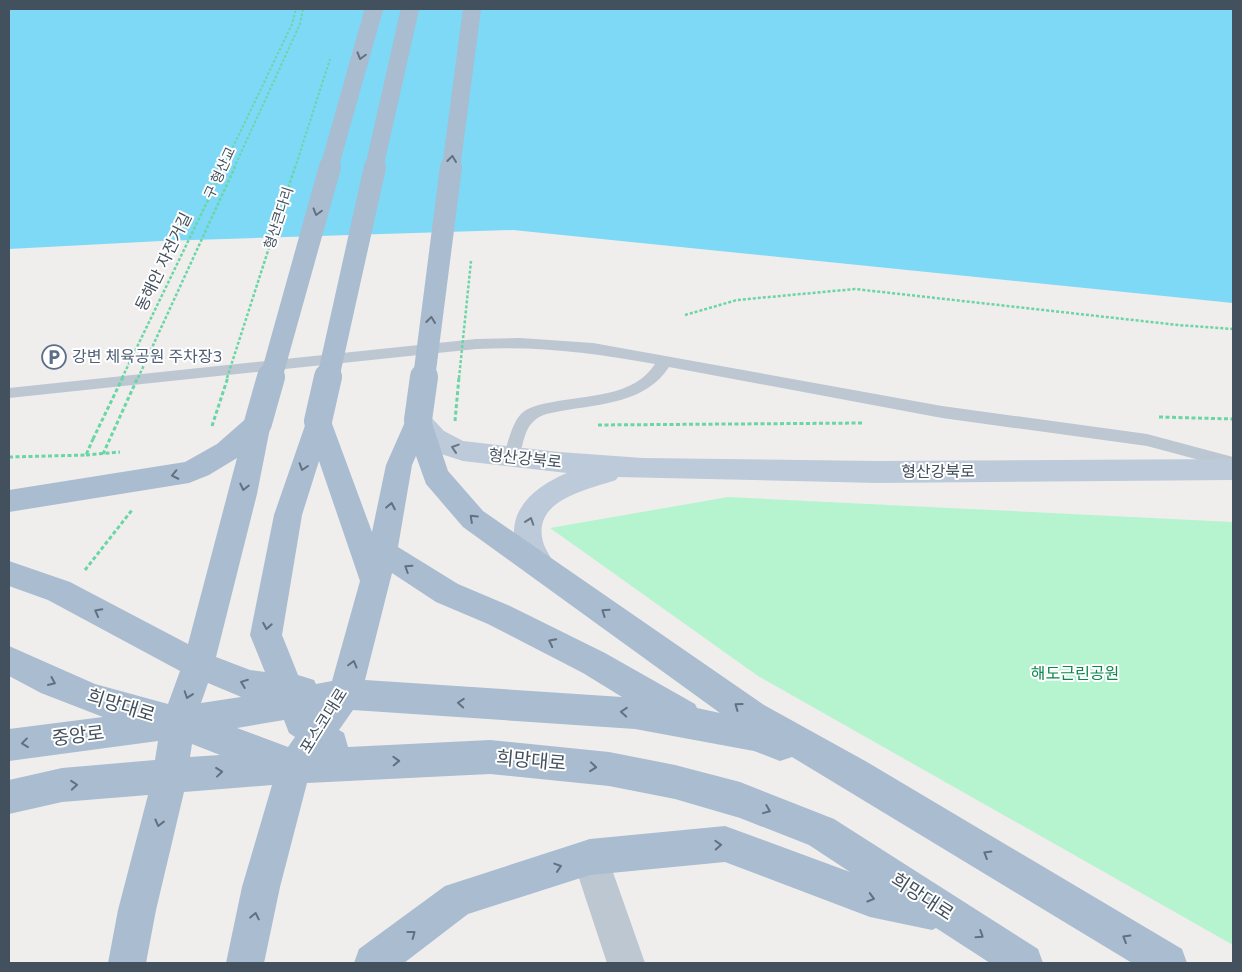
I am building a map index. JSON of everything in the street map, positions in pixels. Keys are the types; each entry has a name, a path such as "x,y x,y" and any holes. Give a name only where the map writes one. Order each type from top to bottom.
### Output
{"main road":[{"path":"127,963 137,910 170,777 178,723 198,665 243,494 258,423 374,9"},
{"path":"355,763 301,722 266,635 288,515 318,421 410,9"},
{"path":"472,9 418,420 436,476 473,519 752,716 856,774 1168,963"},
{"name":"형산강북로","path":"418,420 427,431 447,446 463,451 511,458 643,468 878,472 1233,470"},
{"name":"포스코대로","path":"245,963 261,887 295,766 345,694 379,566 399,465 418,420"},
{"path":"318,421 379,566 499,615 594,663 702,726"},
{"path":"9,501 189,472 209,464 241,442 258,423"},
{"name":"형산강북로","path":"540,566 529,543 528,529 530,518 545,497 569,482 643,468"},
{"path":"9,573 59,591 198,665 250,685 290,696"},
{"name":"희망대로","path":"9,660 52,682 94,699 178,723 295,766 490,757 609,769 675,782 740,800 821,832 1024,963"},
{"name":"중앙로","path":"9,745 178,723 290,696 345,694 635,713 755,735 856,774"},
{"path":"9,797 62,786 295,766"},
{"path":"373,963 458,899 590,857 725,844 870,898 949,915"}],"street":[{"path":"590,857 626,963"}],"lane":[{"path":"9,393 476,344 517,342 555,344 594,348 942,412 1147,440 1233,463"},
{"path":"511,458 526,420 535,413 548,408 628,392 641,387 652,381 660,372 665,362"}],"path":[{"name":"동해안 자전거길","path":"9,457 86,455 292,24 296,9"},
{"name":"구 형산교","path":"103,454 300,24 303,9"},
{"name":"형산큰다리","path":"212,426 331,56"},
{"path":"685,315 737,300 855,289 1178,325 1233,329"},
{"path":"590,426 626,424 869,423"},
{"path":"80,577 132,509"}],"green space":[{"name":"해도근린공원","path":"728,497 1233,522 1233,945 758,676 550,528"}],"water":[{"path":"9,9 1233,9 1233,303 513,230 161,241 9,249"}],"place":[{"name":"강변 체육공원 주차장3","path":"54,357"}]}
